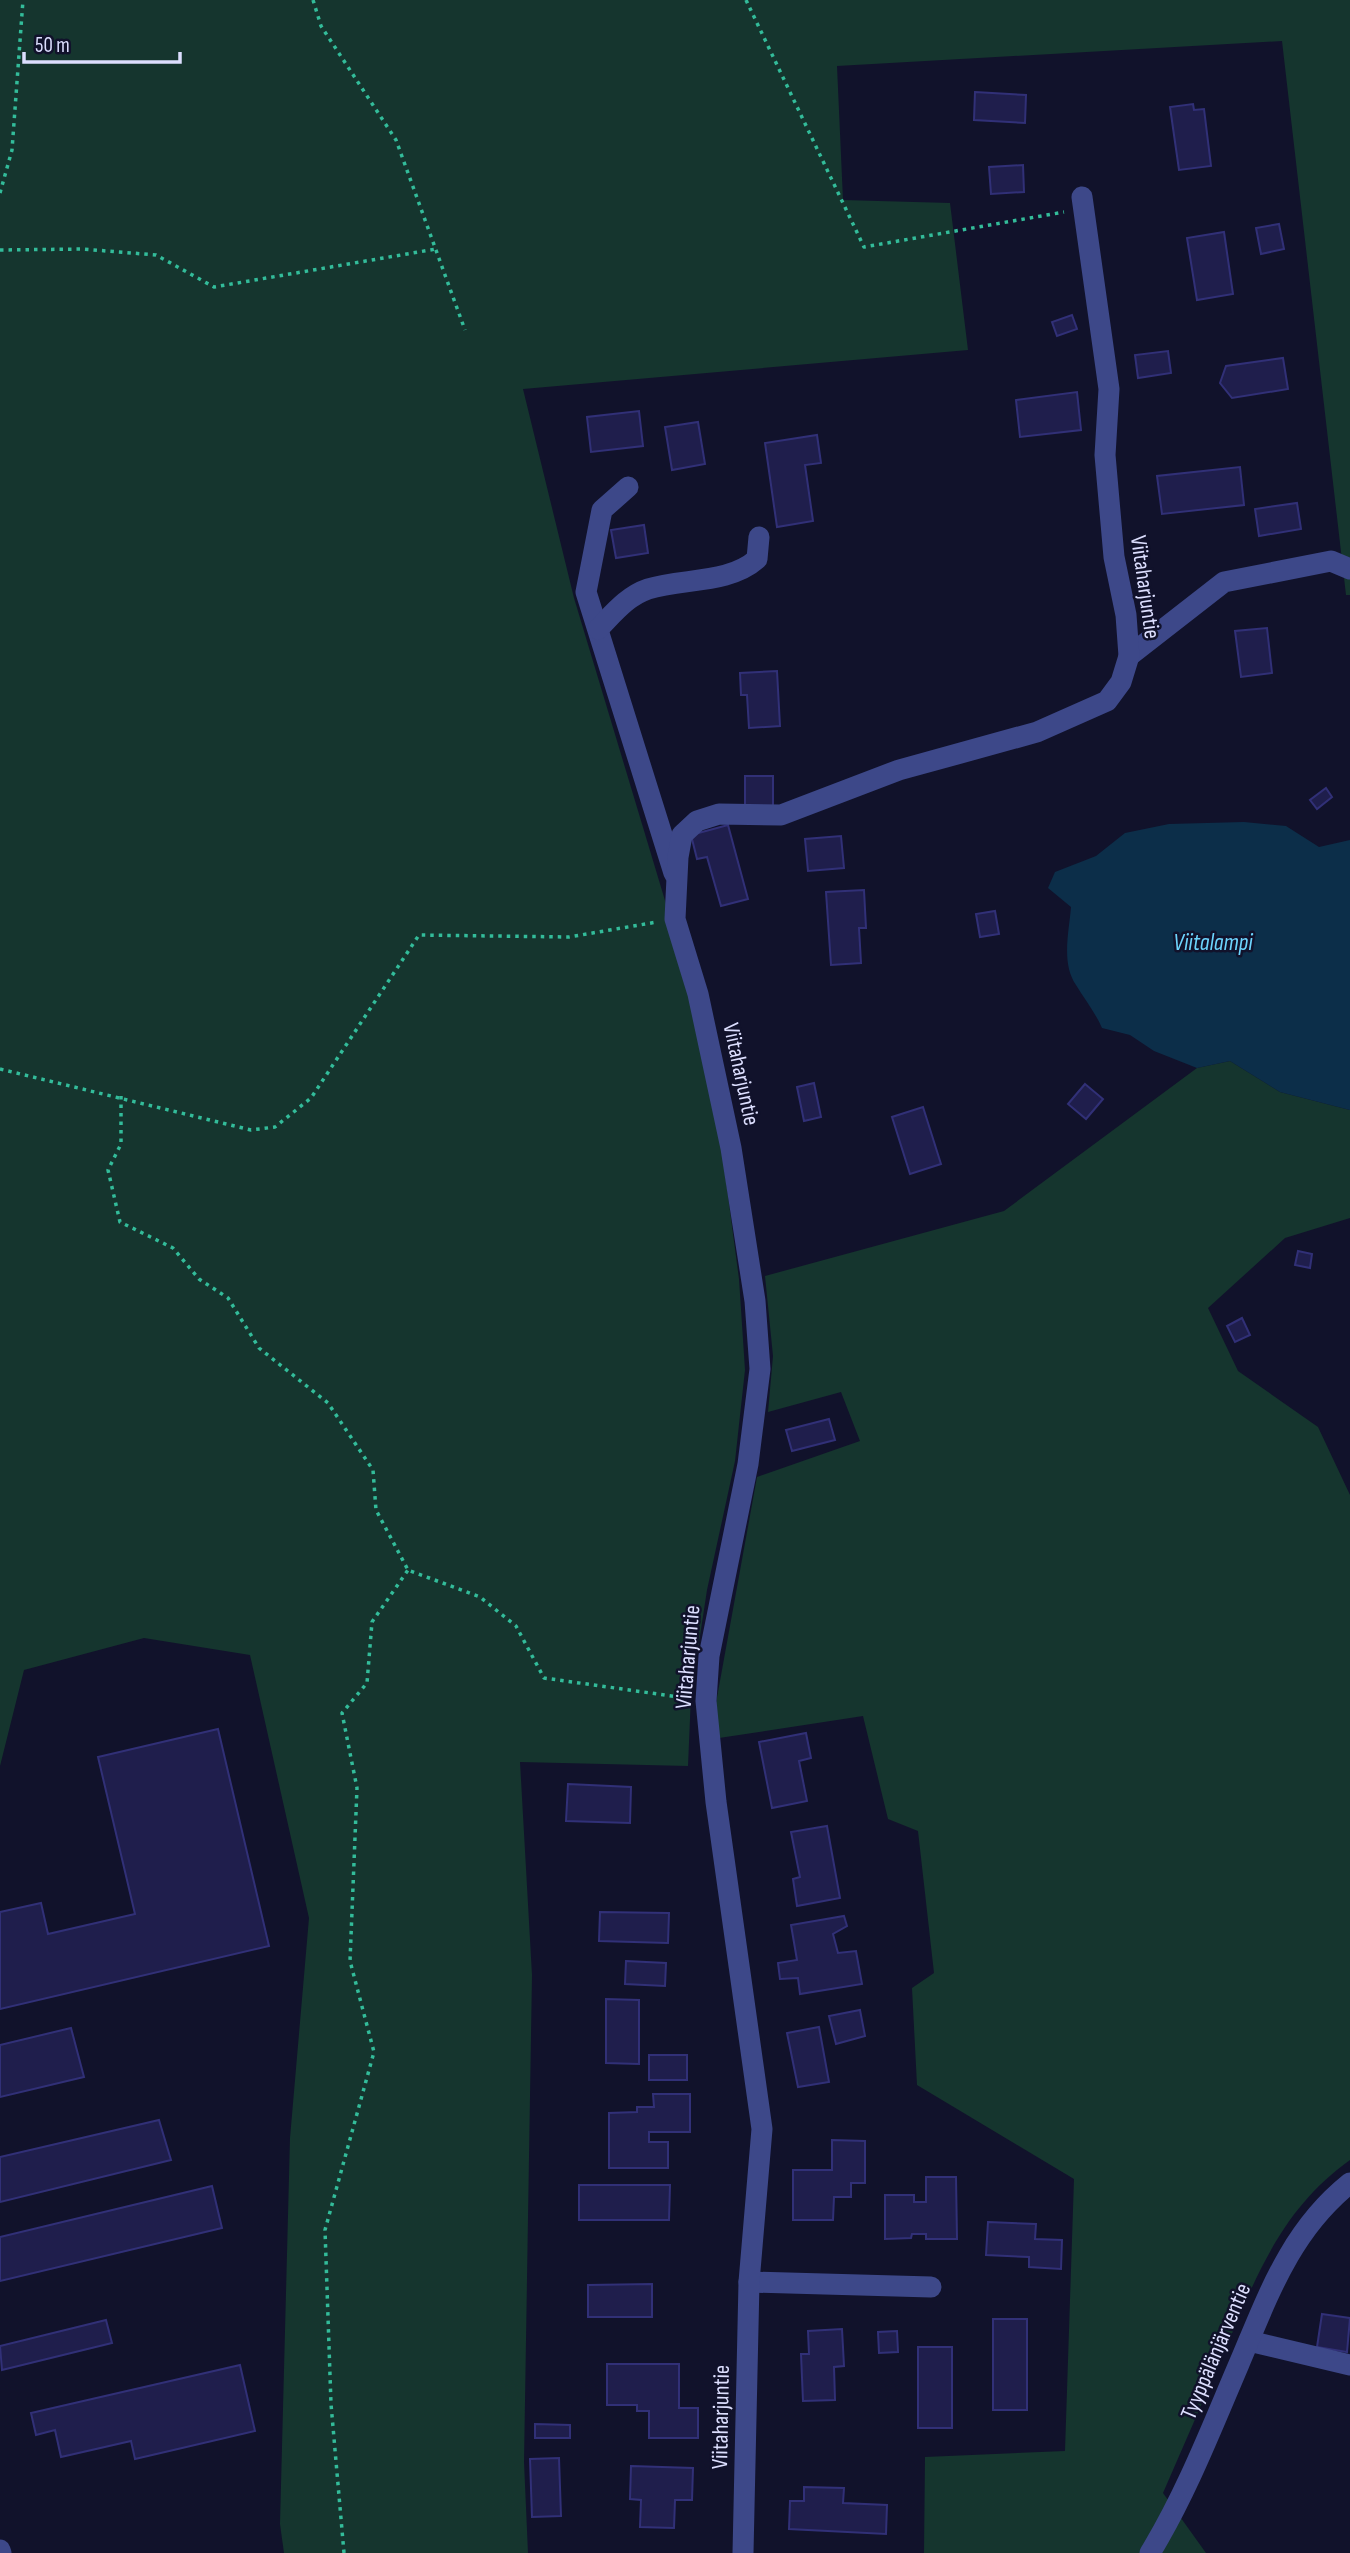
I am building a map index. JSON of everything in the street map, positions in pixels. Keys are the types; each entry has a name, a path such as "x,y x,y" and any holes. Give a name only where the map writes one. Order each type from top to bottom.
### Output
{"street":[{"name":"Viitaharjuntie","path":"743,2553 749,2282 762,2129 759,2091 716,1802 706,1701 709,1656 722,1580 748,1464 760,1369 755,1301 731,1148 698,994 675,919 676,878 682,835 697,821 719,814 781,815 899,770 1037,732 1075,718 1107,701 1121,682 1129,656 1126,615 1114,556 1105,455 1109,388 1083,203"},
{"path":"628,487 602,510 586,592 676,878"},
{"path":"598,629 627,600 647,589 743,571 757,559 759,537"},
{"path":"1129,656 1224,582 1331,561 1350,569"},
{"name":"Tyyppälänjärventie","path":"1150,2553 1208,2435 1277,2272 1307,2227 1350,2183"},
{"path":"749,2282 932,2287"},
{"path":"1249,2341 1350,2365"}],"path":[{"path":"0,193 12,150 23,0"},
{"path":"313,0 321,26 396,140 465,330"},
{"path":"746,0 864,247 1083,203"},
{"path":"0,250 82,249 156,255 214,287 436,249"},
{"path":"0,1069 121,1096 251,1130 275,1127 311,1098 419,935 569,937 675,919"},
{"path":"121,1096 121,1144 108,1171 120,1222 173,1248 199,1279 228,1298 259,1348 328,1403 373,1470 376,1510 408,1570 480,1597 516,1626 544,1678 706,1701"},
{"path":"344,2553 331,2404 326,2230 374,2052 350,1961 357,1788 342,1713 368,1683 372,1622 408,1570"}],"green space":[{"path":"0,0 1350,0 1350,595 1346,595 1282,41 837,66 843,200 950,203 968,350 523,389 574,598 679,947 721,1143 739,1279 745,1370 735,1461 707,1590 691,1695 688,1766 520,1762 532,1975 524,2462 528,2553 284,2553 280,2524 290,2138 309,1918 250,1655 144,1638 24,1670 0,1766"},
{"path":"1230,1061 1280,1092 1350,1110 1350,1218 1285,1238 1208,1308 1238,1371 1318,1427 1350,1495 1350,2160 1305,2201 1272,2248 1246,2300 1163,2493 1206,2553 924,2553 925,2457 1065,2451 1074,2179 917,2085 912,1988 934,1973 918,1831 888,1819 863,1716 719,1738 716,1703 757,1477 860,1441 841,1392 768,1412 773,1356 765,1276 1004,1211 1197,1068"}],"water":[{"name":"Viitalampi","path":"1244,822 1286,826 1319,847 1350,840 1350,1110 1280,1092 1230,1061 1197,1068 1154,1051 1130,1035 1102,1028 1071,976 1067,947 1071,907 1048,888 1055,872 1096,856 1125,833 1169,824"}],"building":[{"path":"975,92 1026,95 1025,123 974,120"},
{"path":"1193,104 1194,110 1204,109 1211,166 1179,170 1170,107"},
{"path":"1023,165 1024,192 991,194 989,167"},
{"path":"1279,224 1284,249 1261,254 1256,228"},
{"path":"1224,232 1233,294 1197,300 1187,238"},
{"path":"1072,315 1077,329 1057,336 1052,322"},
{"path":"1168,351 1171,373 1138,378 1135,355"},
{"path":"1283,358 1288,389 1232,398 1220,383 1226,366"},
{"path":"1077,392 1081,430 1020,437 1016,400"},
{"path":"639,411 643,446 591,452 587,417"},
{"path":"698,422 705,464 672,470 665,427"},
{"path":"817,435 821,463 805,465 813,521 777,527 765,443"},
{"path":"1240,467 1244,505 1162,514 1157,476"},
{"path":"1297,503 1301,529 1259,536 1255,509"},
{"path":"644,525 648,553 616,558 611,530"},
{"path":"1267,628 1272,673 1241,677 1235,631"},
{"path":"777,671 780,726 749,728 747,695 741,695 740,673"},
{"path":"745,776 773,776 773,808 745,808"},
{"path":"1326,788 1332,797 1317,809 1310,800"},
{"path":"728,825 748,899 721,906 707,857 697,859 691,835"},
{"path":"841,836 844,868 808,871 805,839"},
{"path":"864,890 866,928 859,928 861,963 831,965 826,892"},
{"path":"995,911 999,934 980,937 976,914"},
{"path":"814,1083 821,1117 804,1121 797,1087"},
{"path":"1085,1084 1103,1099 1086,1119 1068,1104"},
{"path":"923,1107 941,1164 910,1174 892,1117"},
{"path":"1298,1251 1312,1254 1310,1268 1295,1265"},
{"path":"1242,1318 1250,1335 1235,1342 1227,1326"},
{"path":"829,1419 835,1440 792,1451 786,1430"},
{"path":"218,1729 269,1946 0,2009 0,1912 41,1903 48,1934 135,1914 98,1757"},
{"path":"806,1733 811,1758 799,1761 807,1801 772,1808 759,1742"},
{"path":"568,1784 631,1787 630,1823 566,1821"},
{"path":"827,1826 840,1898 797,1906 793,1879 800,1877 791,1832"},
{"path":"600,1912 669,1913 668,1943 599,1941"},
{"path":"844,1916 847,1926 833,1934 838,1953 856,1951 862,1984 800,1994 798,1978 780,1979 778,1963 797,1960 791,1925"},
{"path":"626,1961 666,1963 665,1986 625,1984"},
{"path":"606,1999 639,2000 639,2064 606,2063"},
{"path":"860,2010 865,2036 836,2044 829,2016"},
{"path":"819,2027 829,2082 798,2087 787,2033"},
{"path":"71,2028 84,2077 0,2097 0,2045"},
{"path":"649,2055 687,2055 687,2080 649,2080"},
{"path":"653,2094 690,2094 690,2132 649,2132 649,2142 668,2142 668,2168 609,2168 609,2113 637,2112 637,2107 654,2107"},
{"path":"159,2120 171,2160 0,2202 0,2157"},
{"path":"832,2140 865,2141 865,2183 851,2183 851,2197 834,2197 833,2220 793,2220 793,2170 832,2170"},
{"path":"926,2177 956,2177 957,2239 926,2239 926,2234 912,2234 911,2238 885,2239 885,2195 914,2195 914,2202 926,2202"},
{"path":"579,2185 670,2185 669,2220 579,2220"},
{"path":"212,2186 222,2228 0,2281 0,2237"},
{"path":"988,2222 1036,2224 1035,2239 1062,2240 1061,2269 1029,2267 1029,2257 986,2255"},
{"path":"652,2284 652,2317 588,2317 588,2285"},
{"path":"1322,2314 1350,2318 1347,2352 1317,2347"},
{"path":"993,2319 1027,2319 1027,2410 993,2410"},
{"path":"106,2320 112,2343 2,2370 0,2346"},
{"path":"842,2329 844,2366 834,2367 835,2400 803,2401 801,2354 809,2354 808,2331"},
{"path":"897,2331 898,2352 879,2353 878,2332"},
{"path":"918,2347 952,2347 952,2428 918,2428"},
{"path":"607,2364 679,2364 679,2408 698,2408 698,2438 649,2438 649,2411 637,2411 637,2405 607,2405"},
{"path":"240,2365 255,2431 135,2459 131,2441 61,2457 55,2430 36,2435 31,2413"},
{"path":"535,2424 570,2425 570,2438 535,2438"},
{"path":"559,2458 561,2516 532,2517 530,2459"},
{"path":"631,2466 693,2468 692,2500 675,2500 674,2528 640,2527 641,2500 630,2499"},
{"path":"804,2487 844,2488 843,2503 887,2505 886,2534 789,2529 790,2501 804,2501"}]}
